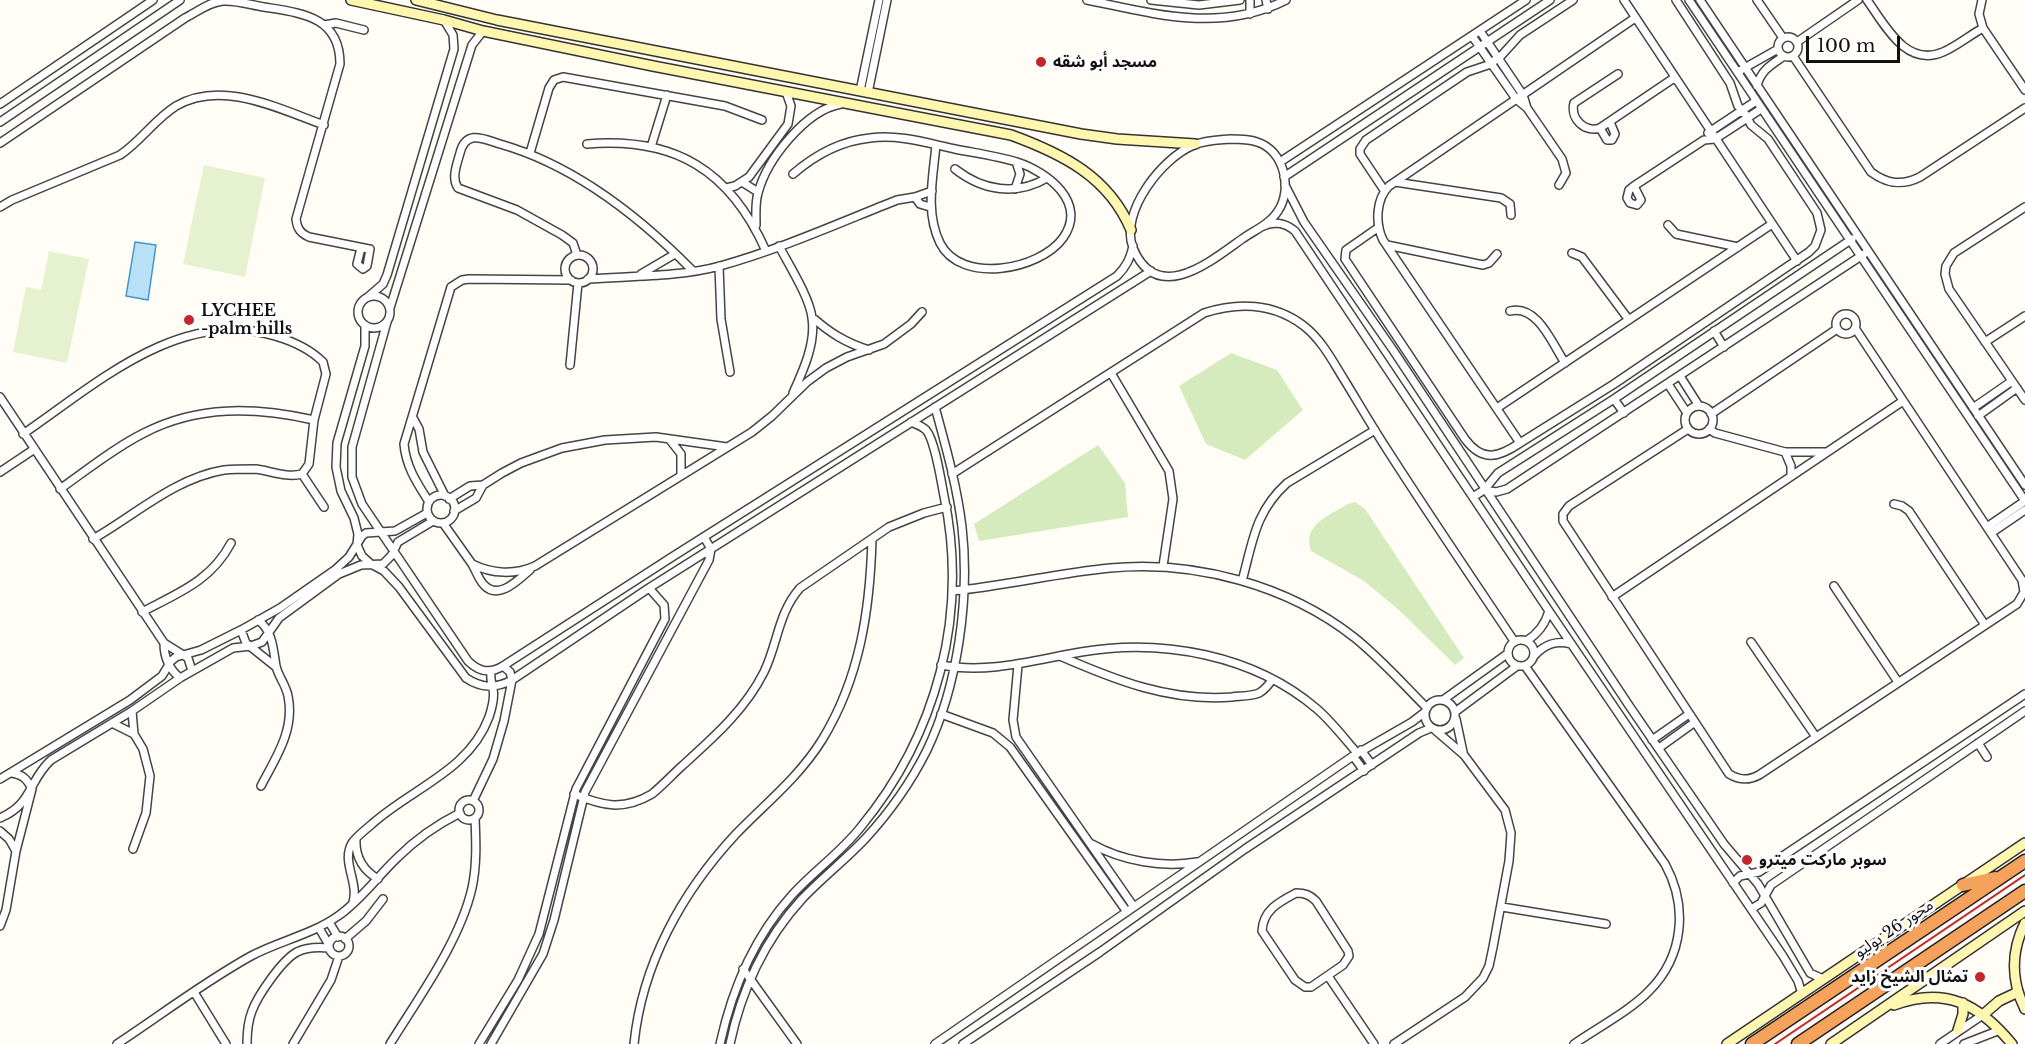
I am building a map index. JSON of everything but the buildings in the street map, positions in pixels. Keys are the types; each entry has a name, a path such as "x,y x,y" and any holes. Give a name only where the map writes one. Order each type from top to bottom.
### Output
{"highway":[{"name":"محور 26 يوليو","path":"1752,1044 2025,861"},
{"path":"1963,885 2002,877"},
{"path":"1798,1044 2025,891"}],"street":[{"path":"0,104 153,0"},
{"path":"0,122 180,0"},
{"path":"351,0 483,31 1011,135 1037,144 1061,157 1099,182 1113,196 1124,212 1131,230 1133,246 1130,257 1117,276 503,666 491,672 480,670 468,661 362,504 356,491 350,462 355,433 390,309 469,53 476,38 483,31"},
{"path":"416,0 497,20 1082,134 1117,139 1195,144 1230,139 1258,142 1268,147 1280,162 1285,181 1304,222 1393,350 1652,740 1724,844 1758,884 1810,973 1823,979"},
{"path":"864,92 879,0"},
{"path":"864,92 886,0"},
{"path":"1087,0 1202,19 1234,18 1268,9 1286,0"},
{"path":"1151,0 1199,5 1240,0"},
{"path":"1250,0 1250,14"},
{"path":"1266,0 1268,9"},
{"path":"1280,162 1526,0"},
{"path":"1285,181 1550,0"},
{"path":"1384,190 1363,159 1360,149 1362,144 1467,72 1494,60 1520,35 1573,0"},
{"path":"1624,0 1797,261"},
{"path":"1379,228 1346,250 1344,254 1347,263 1471,447 1479,453 1498,455 1614,384 1797,261 1815,246 1821,230 1817,213 1768,139 1760,130 1751,125 1741,110 1730,83 1676,0"},
{"path":"1689,0 2025,501 1989,530"},
{"path":"1700,0 2025,485"},
{"path":"1757,0 1782,38"},
{"path":"1797,42 1858,0"},
{"path":"1867,0 1898,44 1908,51 1919,54 1931,55 1943,52 1983,27"},
{"path":"1982,0 1979,15 1983,27 2025,90"},
{"path":"0,143 177,23 210,4 223,1 235,2 311,17 324,25 334,37 340,54 338,73 296,225 309,237 361,248"},
{"path":"1520,443 1387,245 1379,228 1384,190 1635,18"},
{"path":"444,20 453,35 454,49 387,275 383,284 361,303 358,312 365,325 365,346 340,431 336,454 340,491 354,518 358,534 357,545 362,556 399,586 466,678 474,683 493,687 512,680 649,588 1151,271"},
{"path":"324,25 336,23 363,30"},
{"path":"1480,31 1487,42 1497,71 1516,99 1527,108 1565,165 1563,179 1559,185"},
{"path":"1472,36 1480,47 1504,66 1523,94 1527,108"},
{"path":"1782,38 1790,37 1797,42 1798,49 1793,56"},
{"path":"1739,75 1745,67 1760,61 1778,49 1782,38"},
{"path":"454,49 469,53"},
{"path":"1778,49 1784,56"},
{"path":"1748,89 1753,90 1757,86 1765,69 1784,56 1793,56"},
{"path":"1793,56 1872,172 1880,179 1894,183 1912,181 1920,177 2025,108"},
{"path":"1760,61 1765,69"},
{"path":"1497,71 1504,66"},
{"path":"751,85 754,70"},
{"path":"1618,74 1574,103 1574,112 1581,126 1590,130 1600,128 1674,78"},
{"path":"530,153 549,88 559,78 725,106 762,120"},
{"path":"726,188 749,177 784,129 791,113 786,92"},
{"path":"0,207 120,155 131,148 160,119 177,106 198,98 228,95 242,97 324,125"},
{"path":"651,147 667,95"},
{"path":"1704,140 1710,130 1756,101"},
{"path":"756,228 758,192 767,171 786,144 804,122 822,110 844,103"},
{"path":"1634,186 1704,140 1715,138 1761,109"},
{"path":"791,113 804,122"},
{"path":"1732,116 1737,124"},
{"path":"1600,128 1607,140 1612,140 1616,134 1610,122"},
{"path":"784,129 793,135"},
{"path":"577,255 573,243 562,235 517,210 462,191 455,183 463,144 476,137 530,153 605,197 643,225 693,271"},
{"path":"793,174 822,153 856,140 885,137 900,137 1016,162 1032,168 1047,178 1063,193 1070,204 1071,217 1062,240 1045,253 1010,267 976,268 959,262 949,255 941,245 933,224 930,207 936,145"},
{"path":"778,138 786,144"},
{"path":"587,144 619,143 651,147 692,161 713,176 737,200 756,228 766,250"},
{"path":"1131,230 1134,214 1147,185 1168,161 1195,144"},
{"path":"1015,189 1020,174 1016,162"},
{"path":"420,164 434,169"},
{"path":"955,169 977,183 989,187 1015,189 1047,178"},
{"path":"1262,227 1278,211 1285,194 1285,181"},
{"path":"742,182 758,192"},
{"path":"1395,182 1501,198 1510,204 1511,215"},
{"path":"429,502 410,470 405,458 404,444 448,293 456,282 469,279 574,281 693,271 719,266 779,246 897,200 932,191"},
{"path":"915,197 920,204 930,207"},
{"path":"2025,207 1954,253 1947,267 1946,282 2025,400"},
{"path":"1133,246 1151,271 1164,276 1182,276 1199,269 1268,224 1282,223 1295,231 1783,956 1798,981 1802,994"},
{"path":"1497,408 1772,224"},
{"path":"1668,225 1676,234 1738,247"},
{"path":"1473,497 1484,490 1498,473 1614,399 1857,235"},
{"path":"1387,245 1483,265 1489,263 1497,254"},
{"path":"779,246 803,293 812,317 809,351 791,398"},
{"path":"1484,490 1496,492 1507,489 1868,251"},
{"path":"1572,253 1582,257 1629,320"},
{"path":"638,276 675,254"},
{"path":"574,281 566,275 565,268 570,258 577,255 585,257 590,262 592,273 588,279"},
{"path":"719,266 721,319 730,372"},
{"path":"570,365 574,281"},
{"path":"368,297 381,297 390,309"},
{"path":"952,474 1204,313 1238,305 1273,310 1304,326 1316,338 1514,641"},
{"path":"1510,312 1521,310 1535,317 1565,363"},
{"path":"443,523 484,585 495,591 507,588 535,566 752,432 807,382 826,368 898,335 922,312"},
{"path":"1688,429 1569,506 1564,511 1564,524 1729,774 1743,779 1759,775 2017,604 2022,597 2024,588 2022,580 1856,328 1855,319 1847,314 1839,317 1836,323 1837,329 1845,334 1851,333 1856,328"},
{"path":"1985,342 2025,316"},
{"path":"812,317 829,332 848,343 869,350"},
{"path":"365,325 379,327 387,322"},
{"path":"23,434 98,382 142,355 189,335 213,330 238,329 261,332 286,339 321,359 325,366 326,374 314,420 309,464 302,474"},
{"path":"1711,414 1837,329"},
{"path":"1714,331 1724,346"},
{"path":"1112,373 1169,471 1173,499 1163,566"},
{"path":"1680,376 1699,406"},
{"path":"1973,408 2012,381"},
{"path":"1668,384 1687,413"},
{"path":"1673,392 1685,384"},
{"path":"1951,392 1958,387"},
{"path":"1978,416 2017,388"},
{"path":"0,397 142,612 164,643 185,655 191,662 192,671"},
{"path":"1614,399 1624,413"},
{"path":"1612,597 1903,401"},
{"path":"1699,406 1706,408 1711,414 1712,424 1709,429 1696,434 1688,429 1685,419 1690,409 1699,406"},
{"path":"730,1044 740,1004 751,977 772,939 792,910 865,839 897,799 913,776 927,749 941,714 954,667 964,590 962,528 947,451 935,407"},
{"path":"60,489 144,433 185,416 229,410 249,410 314,420"},
{"path":"413,418 419,429 423,452 447,498 453,504 454,511"},
{"path":"720,1044 727,1012 743,969 763,933 792,896 844,847 892,786 927,717 942,664 950,615 953,561 947,507 935,455 926,430 911,422"},
{"path":"1709,429 1716,433 1785,452 1828,451"},
{"path":"1242,581 1256,528 1268,503 1277,492 1287,483 1375,430"},
{"path":"433,521 427,513 429,502 436,496 447,498 470,486 483,485 521,463 562,448 605,440 656,437 727,447"},
{"path":"668,439 681,454 681,475"},
{"path":"1990,450 1997,444"},
{"path":"0,472 33,450"},
{"path":"935,455 947,451"},
{"path":"1785,452 1790,461 1791,476"},
{"path":"93,539 169,491 203,475 232,469 255,469 290,475 302,474"},
{"path":"302,474 324,507"},
{"path":"0,818 18,808 32,789 42,768 51,760 132,711 180,678 233,648 262,642 279,618 339,574 351,568 383,564 388,561 398,542 433,521 443,523 449,520 454,511 476,498 483,485"},
{"path":"1894,504 1909,511 1985,625"},
{"path":"574,794 601,804 626,805 639,802 661,787 738,713 765,670 784,610 800,588 872,539 908,518 947,507"},
{"path":"1989,530 2025,510"},
{"path":"0,779 130,700 162,676 176,657 201,650 241,630 336,569 349,557 366,533 395,531 427,513"},
{"path":"412,522 417,530"},
{"path":"491,1044 543,954 554,920 583,798 707,565 711,549 704,537"},
{"path":"634,1044 648,977 659,948 688,893 736,834 783,789 803,766 821,741 837,712 860,651 867,613 872,539"},
{"path":"142,612 205,577 216,567 231,543"},
{"path":"672,557 680,569"},
{"path":"472,564 483,569 511,573 535,566"},
{"path":"952,591 1092,570 1163,566 1242,581 1297,603 1330,621 1374,655 1426,710 1426,721 1433,729 1464,755 1505,810 1511,833 1502,907 1489,966 1475,988 1394,1044"},
{"path":"1834,586 1898,682"},
{"path":"479,1044 518,980 536,942 574,794 665,619 664,605 649,588"},
{"path":"1549,611 1547,620 1539,631 1526,641 1514,641 1509,646 1507,654 1509,660 1521,666 1665,864 1678,898 1680,918 1678,939 1672,958 1662,977 1648,992 1574,1044"},
{"path":"665,619 675,624"},
{"path":"258,620 269,633 276,656 276,667 288,695 287,732 261,786"},
{"path":"241,630 246,643 276,667"},
{"path":"658,633 667,637"},
{"path":"1526,641 1532,647 1534,656"},
{"path":"959,1028 967,1043 1261,838 1419,733 1433,729 1446,730 1454,722 1456,714 1521,666 1529,664 1542,648 1562,641 1572,644"},
{"path":"1751,642 1816,737"},
{"path":"164,643 165,659 180,678"},
{"path":"942,664 980,669 1118,648 1171,649 1222,659 1272,680 1293,692 1316,709 1357,753 1372,765"},
{"path":"935,1044 1251,825 1357,753 1412,722 1433,702 1443,700 1507,654"},
{"path":"1060,656 1128,684 1184,696 1226,697 1257,694 1272,680"},
{"path":"1018,664 1013,720 1016,737 1134,907"},
{"path":"473,801 493,759 504,721 512,680 510,672 503,666"},
{"path":"353,904 355,889 349,863 351,844 380,816 447,771 466,754 481,734 489,718 493,687 490,679 491,672"},
{"path":"1733,884 1740,876 1759,872 2025,694"},
{"path":"1443,700 1451,704 1456,714 1464,755"},
{"path":"132,711 134,734 143,749 150,776 146,813 133,849"},
{"path":"1751,909 1761,903 1771,885 2025,711"},
{"path":"941,714 993,733 1010,747 1127,912"},
{"path":"1652,740 1689,714"},
{"path":"1659,748 1695,722"},
{"path":"112,723 134,734"},
{"path":"1978,743 1987,757"},
{"path":"1357,753 1364,771"},
{"path":"0,926 6,910 16,851 32,789 21,775 12,772"},
{"path":"473,801 465,801 461,804 460,813 464,819 475,818"},
{"path":"390,1044 451,943 467,907 475,868 475,818 479,811 473,801"},
{"path":"117,1044 253,955 329,922 353,904 396,858 430,830 460,813"},
{"path":"1251,825 1261,838"},
{"path":"0,831 9,839 16,851"},
{"path":"356,839 359,860 366,871 378,879"},
{"path":"1088,842 1112,854 1141,861 1171,864 1200,862"},
{"path":"1727,1044 2025,843"},
{"path":"1296,893 1304,893 1316,901 1348,951 1347,961 1328,976 1311,987 1299,985 1262,931 1264,917 1268,911 1296,893"},
{"path":"329,947 332,939 341,938 366,921 383,899"},
{"path":"1502,907 1606,924"},
{"path":"1831,1044 2025,911"},
{"path":"319,928 333,954 339,956 345,954 348,948 329,922"},
{"path":"2025,923 2016,949 2015,974 2025,1009"},
{"path":"247,1044 252,1011 281,964 289,957 308,948 329,947"},
{"path":"293,1044 331,980 339,956"},
{"path":"743,969 751,977 797,1044"},
{"path":"1042,971 1051,984"},
{"path":"1798,981 1807,979 1810,973"},
{"path":"2015,974 2025,981"},
{"path":"1328,976 1374,1044"},
{"path":"1940,1044 1984,1014 1999,1000 2021,990"},
{"path":"194,992 226,1044"},
{"path":"1880,1010 1912,998 1947,998 1984,1014 2012,1044"},
{"path":"1958,1030 1963,1014 1963,1003"},
{"path":"1964,1044 2000,1029"}],"green space":[{"path":"204,165 265,178 245,277 183,264"},
{"path":"49,251 89,259 67,363 13,352 26,287 41,290"},
{"path":"1231,353 1277,370 1303,410 1245,460 1206,444 1179,386"},
{"path":"1098,445 1125,483 1128,517 979,541 974,524"},
{"path":"1355,502 1365,509 1464,658 1455,665 1399,610 1364,581 1311,551 1310,534 1314,527 1326,517"}],"water":[{"path":"135,242 156,245 148,300 126,296"}],"railway":[{"path":"1775,1044 2025,875"}],"place":[{"name":"مسجد أبو شقه","path":"1041,62"},
{"name":"LYCHEE -palm hills","path":"189,320"},
{"name":"سوبر ماركت ميترو","path":"1747,860"},
{"name":"تمثال الشيخ زايد","path":"1980,977"}]}
